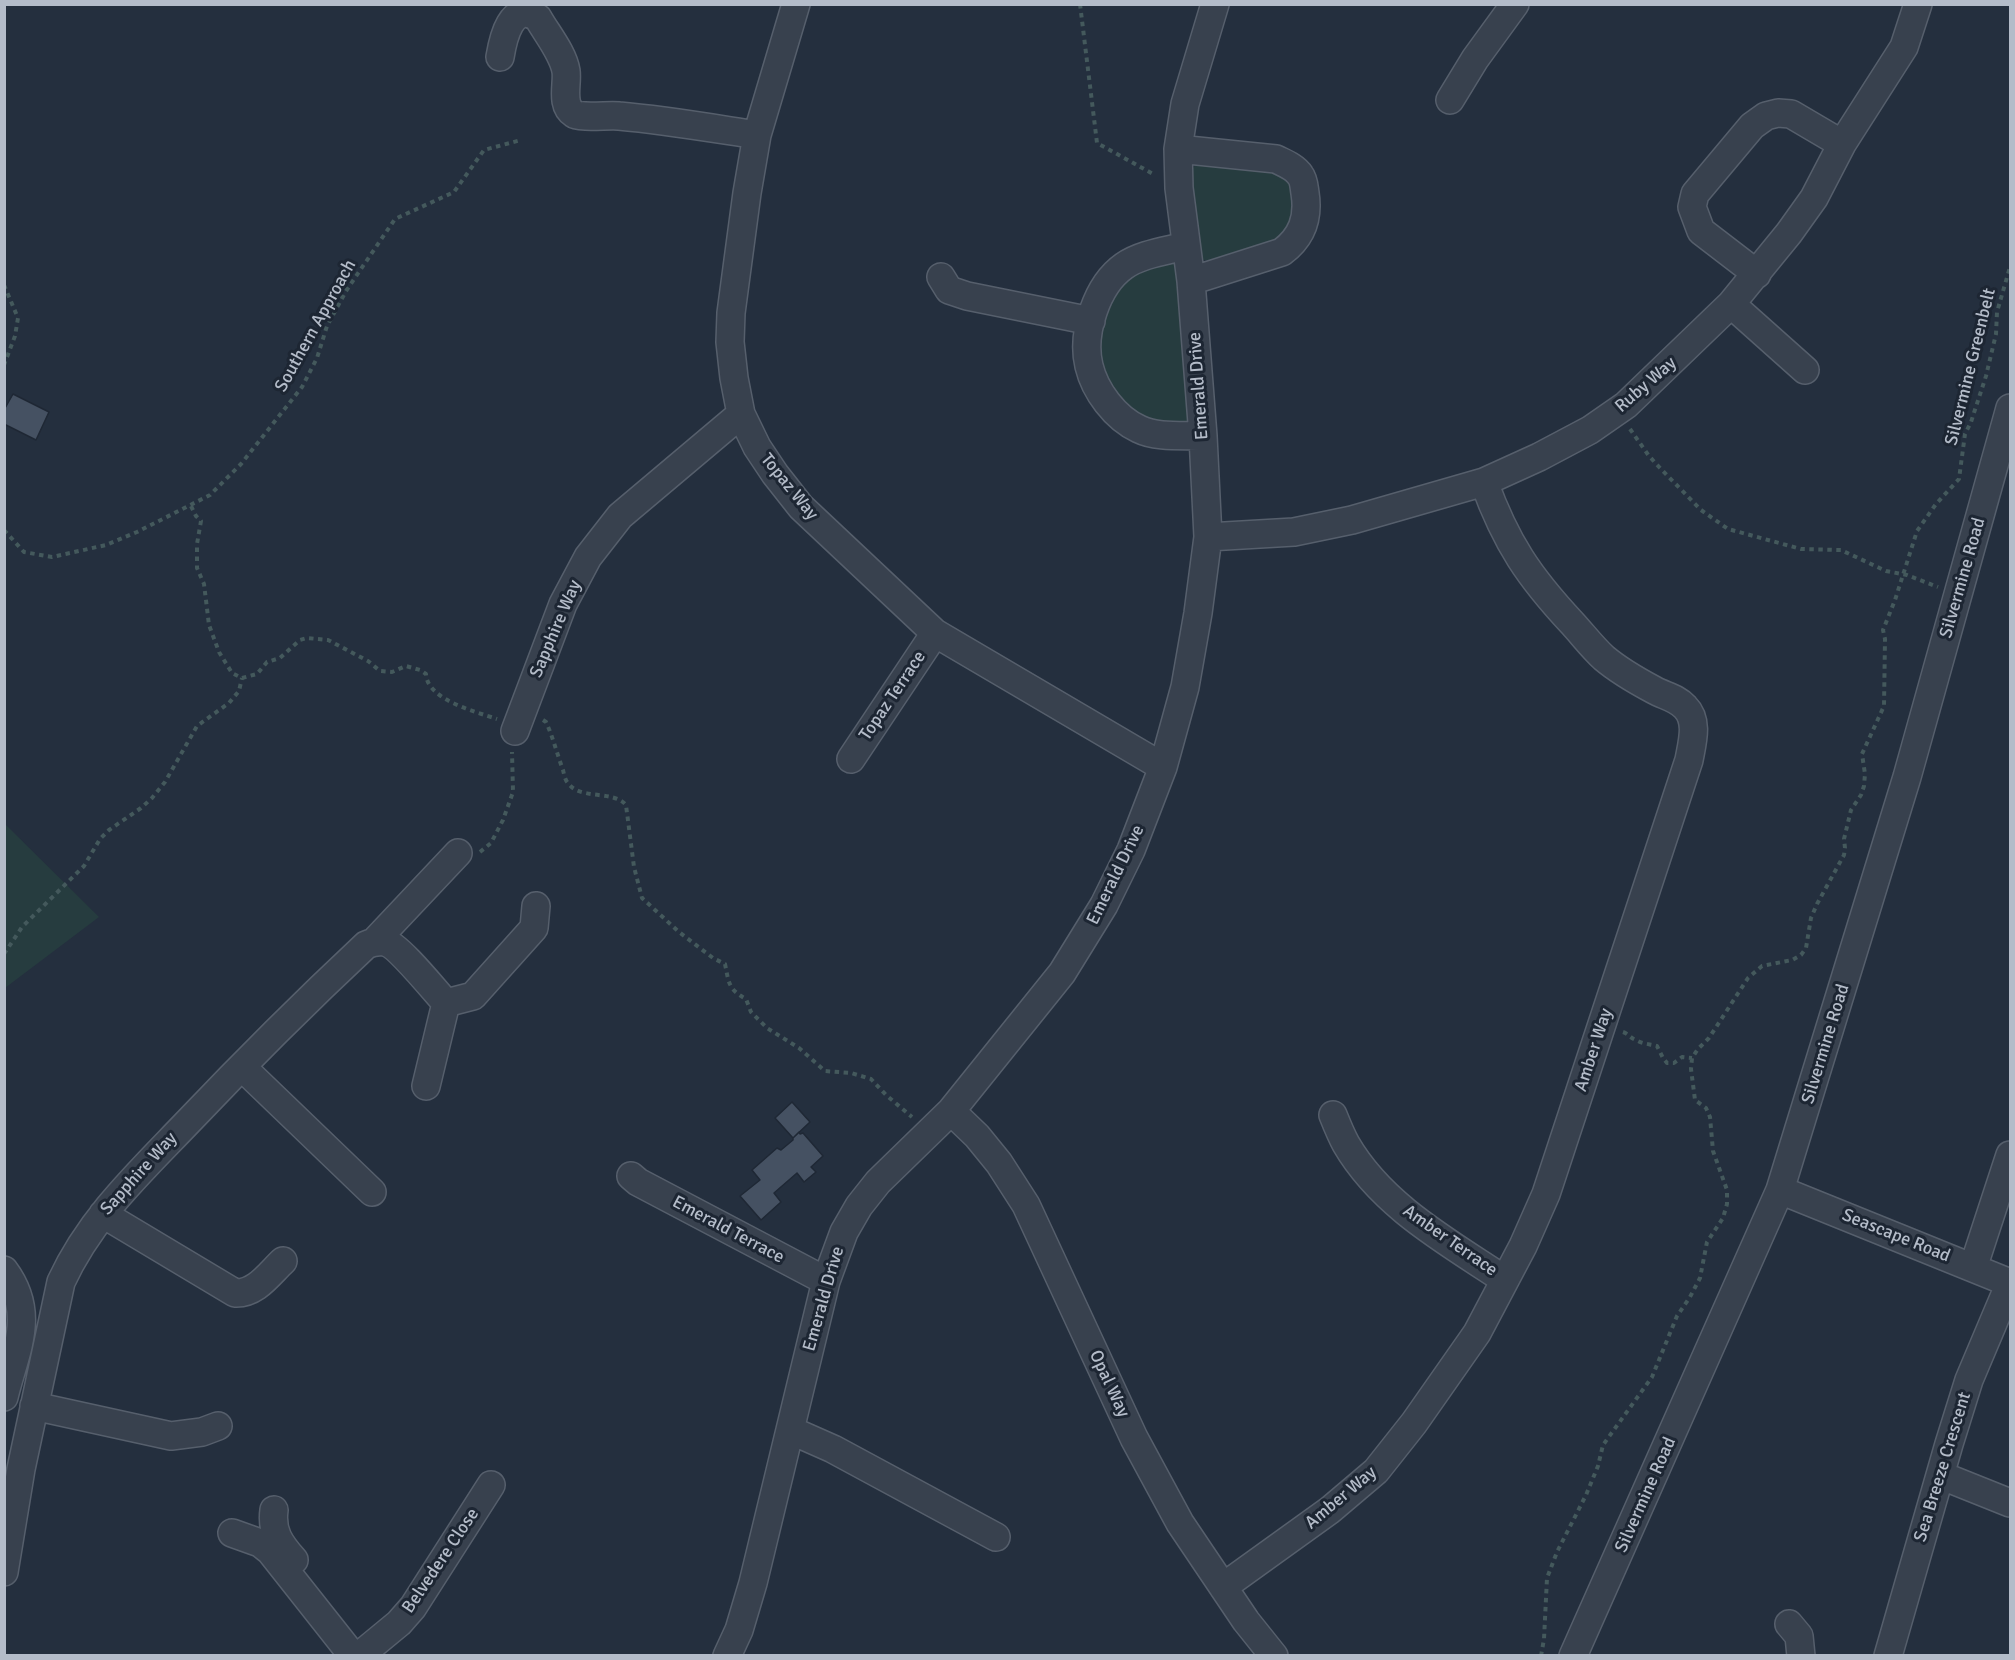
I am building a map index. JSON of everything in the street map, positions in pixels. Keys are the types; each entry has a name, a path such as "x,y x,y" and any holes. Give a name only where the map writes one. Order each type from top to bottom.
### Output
{"street":[{"name":"Topaz Way","path":"796,4 756,135 747,193 731,313 730,342 741,414 757,447 801,507 935,633 1162,767"},
{"name":"Emerald Drive","path":"727,1656 739,1629 753,1583 826,1281 844,1232 859,1206 878,1182 951,1111 1062,973 1098,915 1131,850 1162,767 1185,687 1208,537 1203,436 1191,281 1179,188 1178,149 1185,104 1215,4"},
{"name":"Ruby Way","path":"1208,537 1294,532 1352,520 1484,483 1590,430 1618,411 1673,362 1731,304 1814,198 1842,144 1904,47 1918,4"},
{"path":"1450,100 1510,6"},
{"path":"500,57 503,36 509,24 518,14 525,12 537,18 564,64 565,95 567,106 573,114 583,117 606,115 651,119 756,135"},
{"path":"1756,274 1701,231 1692,207 1695,194 1752,126 1766,116 1778,113 1791,114 1842,144"},
{"path":"1178,149 1276,159 1299,173 1304,184 1307,207 1300,234 1291,246 1282,252 1191,281"},
{"path":"1185,246 1139,258 1122,267 1110,281 1098,300 1091,321 1087,342 1089,365 1097,386 1111,407 1128,423 1150,433 1203,436"},
{"path":"941,277 949,290 967,296 1091,321"},
{"path":"1731,304 1805,370"},
{"name":"Silvermine Road","path":"1573,1656 1780,1190 1907,777 2010,408"},
{"name":"Sapphire Way","path":"519,723 563,604 588,557 620,516 741,414"},
{"name":"Amber Way","path":"1223,1587 1330,1510 1376,1471 1414,1423 1477,1333 1523,1246 1546,1194 1689,760 1693,720 1686,708 1674,698 1653,690 1604,658 1546,595 1522,563 1504,533 1484,483"},
{"name":"Topaz Terrace","path":"851,759 935,633"},
{"name":"Sapphire Way","path":"4,1572 13,1464 34,1406 61,1282 74,1255 117,1195 352,958 366,945 374,942 458,853"},
{"path":"446,1003 473,996 534,928 536,906"},
{"path":"374,942 387,942 398,950 446,1003"},
{"path":"426,1086 446,1003"},
{"path":"242,1067 372,1192"},
{"name":"Opal Way","path":"951,1111 977,1136 999,1163 1026,1205 1134,1438 1180,1523 1223,1587 1274,1656"},
{"name":"Amber Terrace","path":"1333,1115 1347,1144 1362,1166 1389,1197 1416,1221 1505,1280"},
{"path":"1973,1268 2010,1155"},
{"name":"Emerald Terrace","path":"631,1176 638,1182 826,1281"},
{"name":"Seascape Road","path":"1780,1190 2010,1283"},
{"path":"103,1214 235,1293 244,1294 253,1290 284,1261"},
{"path":"4,1270 17,1289 23,1317 5,1396"},
{"name":"Sea Breeze Crescent","path":"1888,1656 1970,1380 2010,1283"},
{"path":"34,1406 171,1436 185,1436 218,1425"},
{"path":"790,1430 833,1449 996,1537"},
{"path":"1940,1475 2010,1503"},
{"name":"Belvedere Close","path":"360,1653 399,1623 413,1607 491,1485"},
{"path":"274,1510 273,1521 279,1543 360,1653"},
{"path":"232,1533 260,1543 270,1551 360,1653"},
{"path":"1789,1624 1799,1636 1800,1656"}],"path":[{"path":"1080,4 1098,143 1179,188"},
{"name":"Southern Approach","path":"4,530 24,552 52,557 106,545 210,495 241,464 302,387 317,358 327,326 346,291 395,219 454,192 484,150 521,140"},
{"name":"Silvermine Greenbelt","path":"1692,1058 1718,1026 1748,978 1762,966 1792,960 1801,955 1806,948 1811,918 1823,890 1844,855 1844,839 1851,810 1864,786 1862,754 1884,706 1885,639 1883,630 1917,531 1936,504 1959,479 1965,434 1986,376 1996,334 1997,312 2010,267"},
{"path":"4,285 18,318 15,336 4,365"},
{"path":"1618,411 1648,456 1701,510 1728,529 1801,549 1841,550 1886,571 1959,594"},
{"path":"191,506 201,521 197,567 207,594 209,625 225,664 232,673 242,678 257,674 264,664 280,658 300,640 316,638 328,640 368,661 380,671 392,672 406,666 420,670 426,674 430,686 454,704 519,723 546,722 568,784 579,792 622,800 626,805 634,867 642,898 679,932 713,958 725,964 729,986 746,999 751,1012 767,1028 799,1048 825,1071 851,1073 871,1079 927,1133"},
{"path":"4,954 22,927 84,866 100,839 152,798 165,782 197,726 229,703 239,691 242,678"},
{"path":"458,853 481,852 491,843 503,820 513,792 511,765 519,723"},
{"path":"1541,1656 1547,1578 1557,1552 1586,1495 1598,1466 1603,1445 1652,1377 1677,1316 1700,1278 1707,1242 1723,1218 1727,1204 1727,1190 1713,1151 1710,1117 1706,1108 1695,1100 1692,1058 1682,1057 1674,1063 1667,1064 1657,1046 1633,1039 1628,1033 1623,1032 1617,1039 1609,1040 1599,1035"}],"green space":[{"path":"1207,151 1299,176 1297,237 1220,263 1199,259 1188,174"},
{"path":"1186,253 1198,434 1138,427 1106,387 1092,351 1105,304 1124,269"},
{"path":"5,824 99,917 5,988"}],"building":[{"path":"13,394 49,412 36,440 4,424 4,410"},
{"path":"792,1102 810,1122 793,1138 775,1118"},
{"path":"799,1132 803,1133 823,1156 811,1167 816,1172 804,1182 797,1173 774,1193 781,1202 761,1220 740,1196 760,1180 752,1170 777,1148 781,1150"}]}
